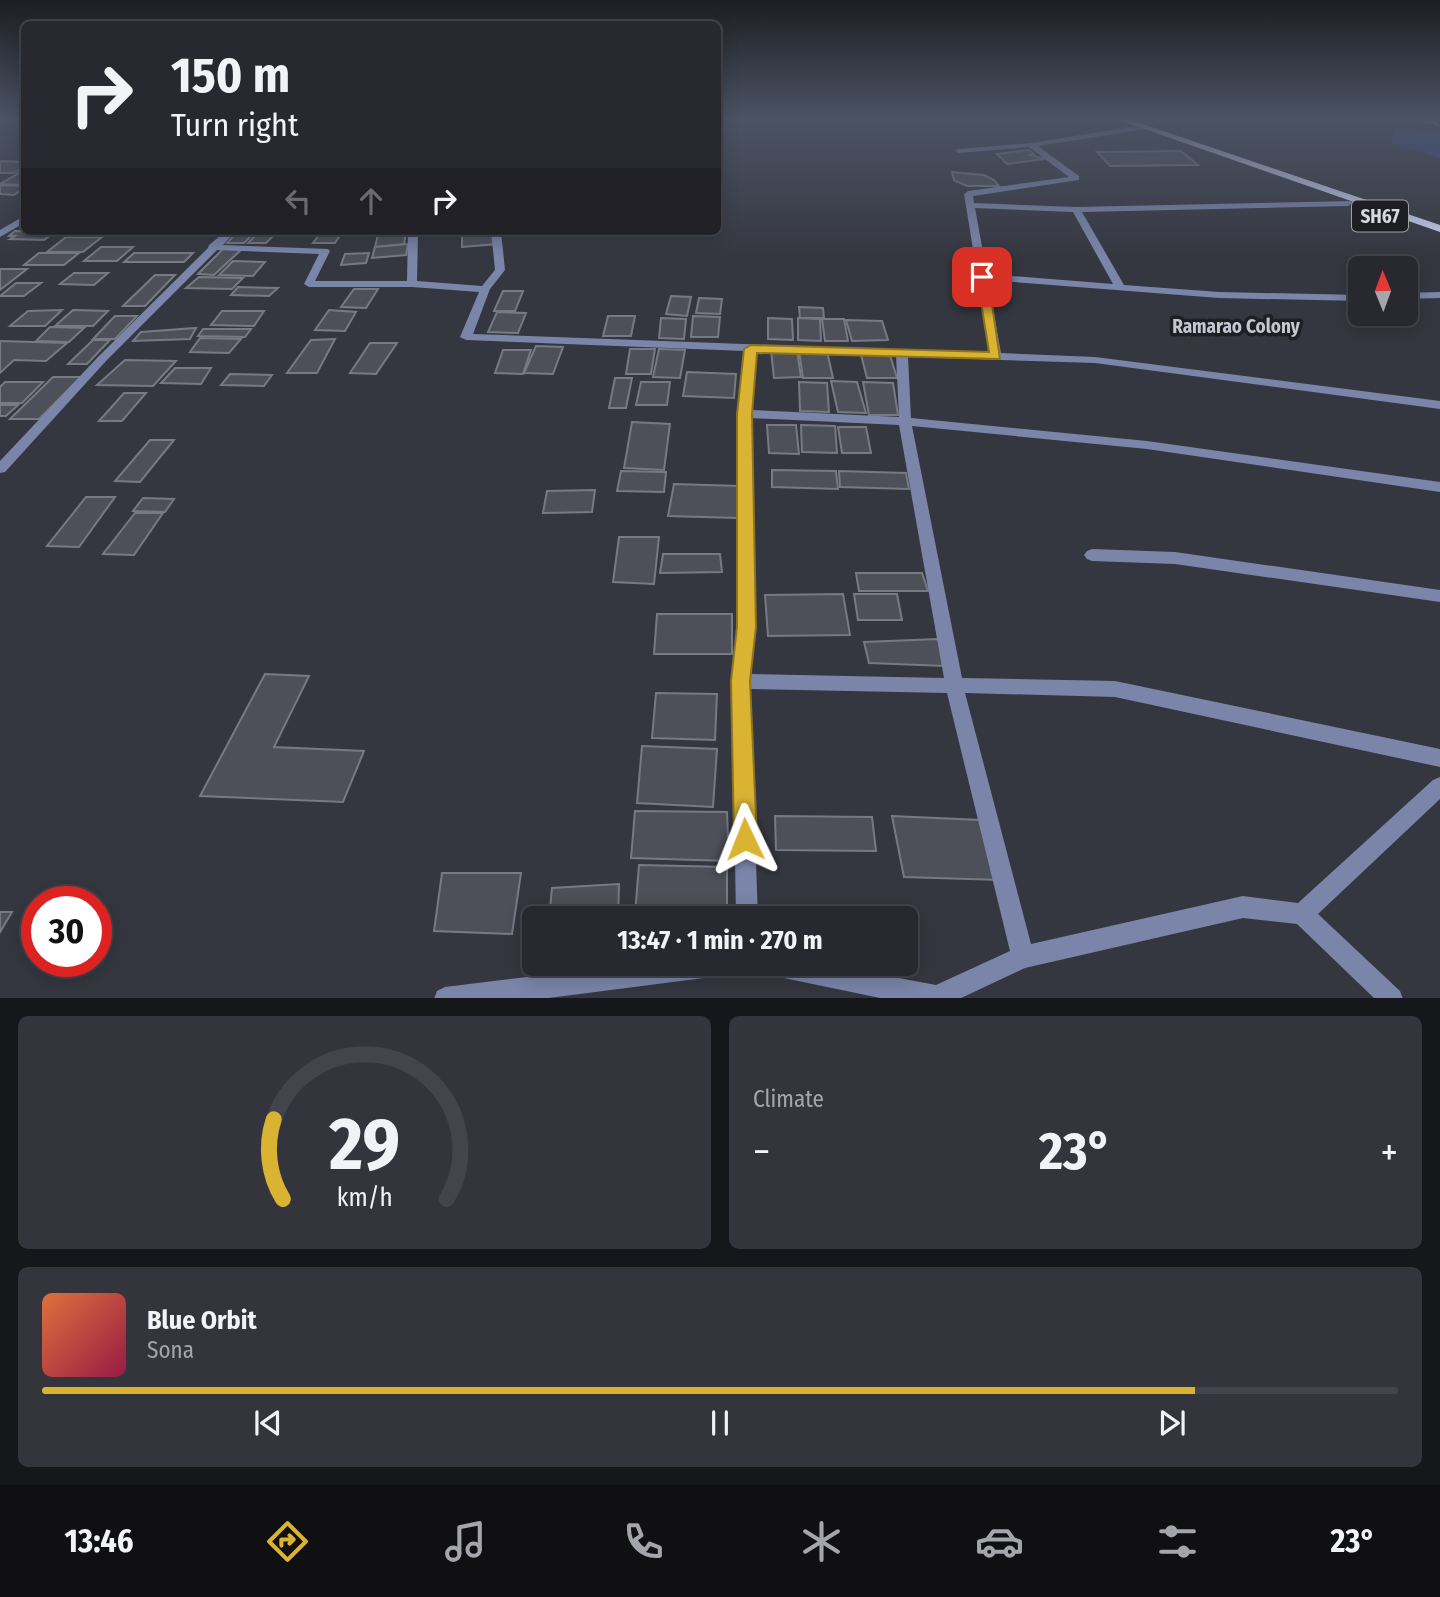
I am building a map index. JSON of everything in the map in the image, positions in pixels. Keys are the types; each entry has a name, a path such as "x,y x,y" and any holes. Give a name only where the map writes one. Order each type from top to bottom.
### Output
{"main road":[{"name":"SH67","path":"1248,165 1440,229"},
{"name":"SH67","path":"1322,191 1440,237"}],"street":[{"path":"996,356 968,194 1014,184 1076,178 1058,165"},
{"path":"970,205 1076,210 1349,203"},
{"path":"1076,210 1120,287"},
{"path":"0,234 21,221"},
{"path":"0,469 226,235"},
{"path":"412,284 413,235"},
{"path":"496,235 500,270 485,289 466,337 1095,360 1440,405"},
{"path":"212,247 325,251 309,284 412,284 485,289"},
{"path":"982,277 1219,295 1348,298"},
{"path":"1418,296 1440,295"},
{"path":"747,906 741,681 747,627 744,414 751,349"},
{"path":"902,353 905,421 954,684 1023,957"},
{"path":"744,414 905,421 1147,445 1440,487"},
{"path":"1092,555 1175,558 1440,596"},
{"path":"741,681 1115,689 1440,758"},
{"path":"1302,914 1440,786"},
{"path":"823,976 937,997 1023,957 1243,907 1302,914 1391,998"},
{"path":"453,998 630,976"}],"building":[{"path":"0,165 21,165 21,169 14,173 0,173"},
{"path":"1109,165 1198,165 1110,166"},
{"path":"952,172 984,175 999,186 967,186 954,180"},
{"path":"19,173 21,173 21,185 0,184"},
{"path":"0,185 21,186 21,190 14,195 0,194"},
{"path":"15,231 21,231 21,235 51,235 44,240 10,239 15,236 9,236"},
{"path":"234,235 252,235 244,243 227,243"},
{"path":"256,235 274,235 266,243 248,243"},
{"path":"319,235 340,235 335,243 313,243"},
{"path":"378,235 406,235 404,244 375,247"},
{"path":"494,235 498,244 462,247 462,236"},
{"path":"66,237 102,237 83,252 47,252"},
{"path":"408,244 406,255 372,258 375,247"},
{"path":"101,247 133,247 117,261 84,261"},
{"path":"223,249 242,249 214,275 198,274"},
{"path":"39,253 79,253 64,265 24,265"},
{"path":"134,253 193,253 184,262 124,262"},
{"path":"369,253 366,263 341,265 345,254"},
{"path":"233,261 265,262 253,276 219,275"},
{"path":"0,269 27,269 0,290"},
{"path":"74,273 108,273 94,285 60,284"},
{"path":"155,275 175,275 145,306 123,306"},
{"path":"199,277 243,278 232,289 186,288"},
{"path":"16,283 41,283 24,296 0,296"},
{"path":"238,287 278,288 269,296 231,295"},
{"path":"354,289 378,289 366,308 341,307"},
{"path":"503,291 523,291 515,311 494,311"},
{"path":"671,296 691,297 687,316 666,314"},
{"path":"699,298 722,299 720,314 696,313"},
{"path":"799,307 823,308 824,318 800,318"},
{"path":"62,310 45,326 10,326 28,311"},
{"path":"73,310 108,311 93,326 55,326"},
{"path":"329,310 356,312 345,331 315,330"},
{"path":"222,311 264,311 254,326 211,325"},
{"path":"497,312 526,313 518,333 488,332"},
{"path":"115,316 137,316 115,339 93,339"},
{"path":"608,316 635,316 631,336 603,336"},
{"path":"693,316 720,317 718,337 691,337"},
{"path":"661,318 686,319 684,339 659,338"},
{"path":"768,318 792,319 793,340 768,339"},
{"path":"798,318 820,319 821,341 798,340"},
{"path":"822,319 844,319 848,341 825,341"},
{"path":"846,320 882,321 888,340 852,341"},
{"path":"50,327 84,328 69,342 36,341"},
{"path":"196,328 190,339 133,341 141,332"},
{"path":"203,329 251,329 245,337 198,336"},
{"path":"200,338 241,339 229,353 190,352"},
{"path":"335,339 317,373 287,373 311,340"},
{"path":"93,340 110,340 87,364 68,364"},
{"path":"0,341 67,343 46,361 14,360 0,373"},
{"path":"370,343 397,343 376,374 350,373"},
{"path":"536,346 563,347 553,374 524,373"},
{"path":"630,349 655,349 651,374 626,374"},
{"path":"659,349 685,350 680,378 653,377"},
{"path":"503,350 531,350 523,374 495,373"},
{"path":"771,350 797,350 801,377 774,378"},
{"path":"799,351 827,351 833,378 803,378"},
{"path":"860,351 889,352 897,378 867,378"},
{"path":"125,360 176,361 153,386 97,385"},
{"path":"175,368 211,368 201,384 161,383"},
{"path":"687,372 736,374 734,398 683,396"},
{"path":"230,374 272,375 264,386 221,385"},
{"path":"53,377 81,377 39,419 10,419"},
{"path":"615,378 632,378 626,408 609,408"},
{"path":"831,381 857,382 866,413 838,412"},
{"path":"5,382 43,382 22,403 0,403 0,387"},
{"path":"641,382 670,382 667,405 636,405"},
{"path":"799,382 827,383 829,412 800,411"},
{"path":"863,382 893,383 898,415 869,415"},
{"path":"124,393 146,393 122,421 99,421"},
{"path":"0,405 18,405 6,416 0,416"},
{"path":"632,422 670,424 664,470 624,468"},
{"path":"767,425 796,425 799,454 769,453"},
{"path":"801,425 835,426 837,453 802,452"},
{"path":"838,427 866,427 871,453 842,453"},
{"path":"150,440 174,440 140,482 115,481"},
{"path":"772,470 836,471 838,489 772,487"},
{"path":"621,471 666,472 664,492 617,491"},
{"path":"839,471 906,473 909,489 840,487"},
{"path":"674,484 739,486 737,518 668,516"},
{"path":"595,490 592,512 543,513 547,491"},
{"path":"86,497 115,497 79,547 47,546"},
{"path":"143,498 174,499 165,512 133,511"},
{"path":"135,513 163,513 134,555 103,554"},
{"path":"619,537 659,537 654,584 613,582"},
{"path":"663,554 720,554 722,572 660,573"},
{"path":"856,573 922,573 928,591 859,591"},
{"path":"843,594 850,635 768,636 765,595"},
{"path":"854,594 897,594 902,620 858,620"},
{"path":"657,614 732,614 732,654 654,654"},
{"path":"938,639 945,666 869,663 864,642"},
{"path":"265,674 309,676 274,747 364,751 343,802 200,796"},
{"path":"656,693 717,694 715,740 652,738"},
{"path":"642,746 717,749 713,807 637,803"},
{"path":"635,811 727,812 729,861 631,858"},
{"path":"775,816 872,817 876,851 776,850"},
{"path":"892,816 981,820 1000,880 904,877"},
{"path":"639,865 727,867 727,906 636,906"},
{"path":"442,873 521,873 512,934 434,931"},
{"path":"619,884 618,906 550,906 552,888"},
{"path":"0,912 12,912 0,932"}],"district":[{"name":"Ramarao Colony","path":"1236,326"}],"route":[{"path":"745,839 741,681 747,627 744,414 751,349 996,356 982,277"}]}
